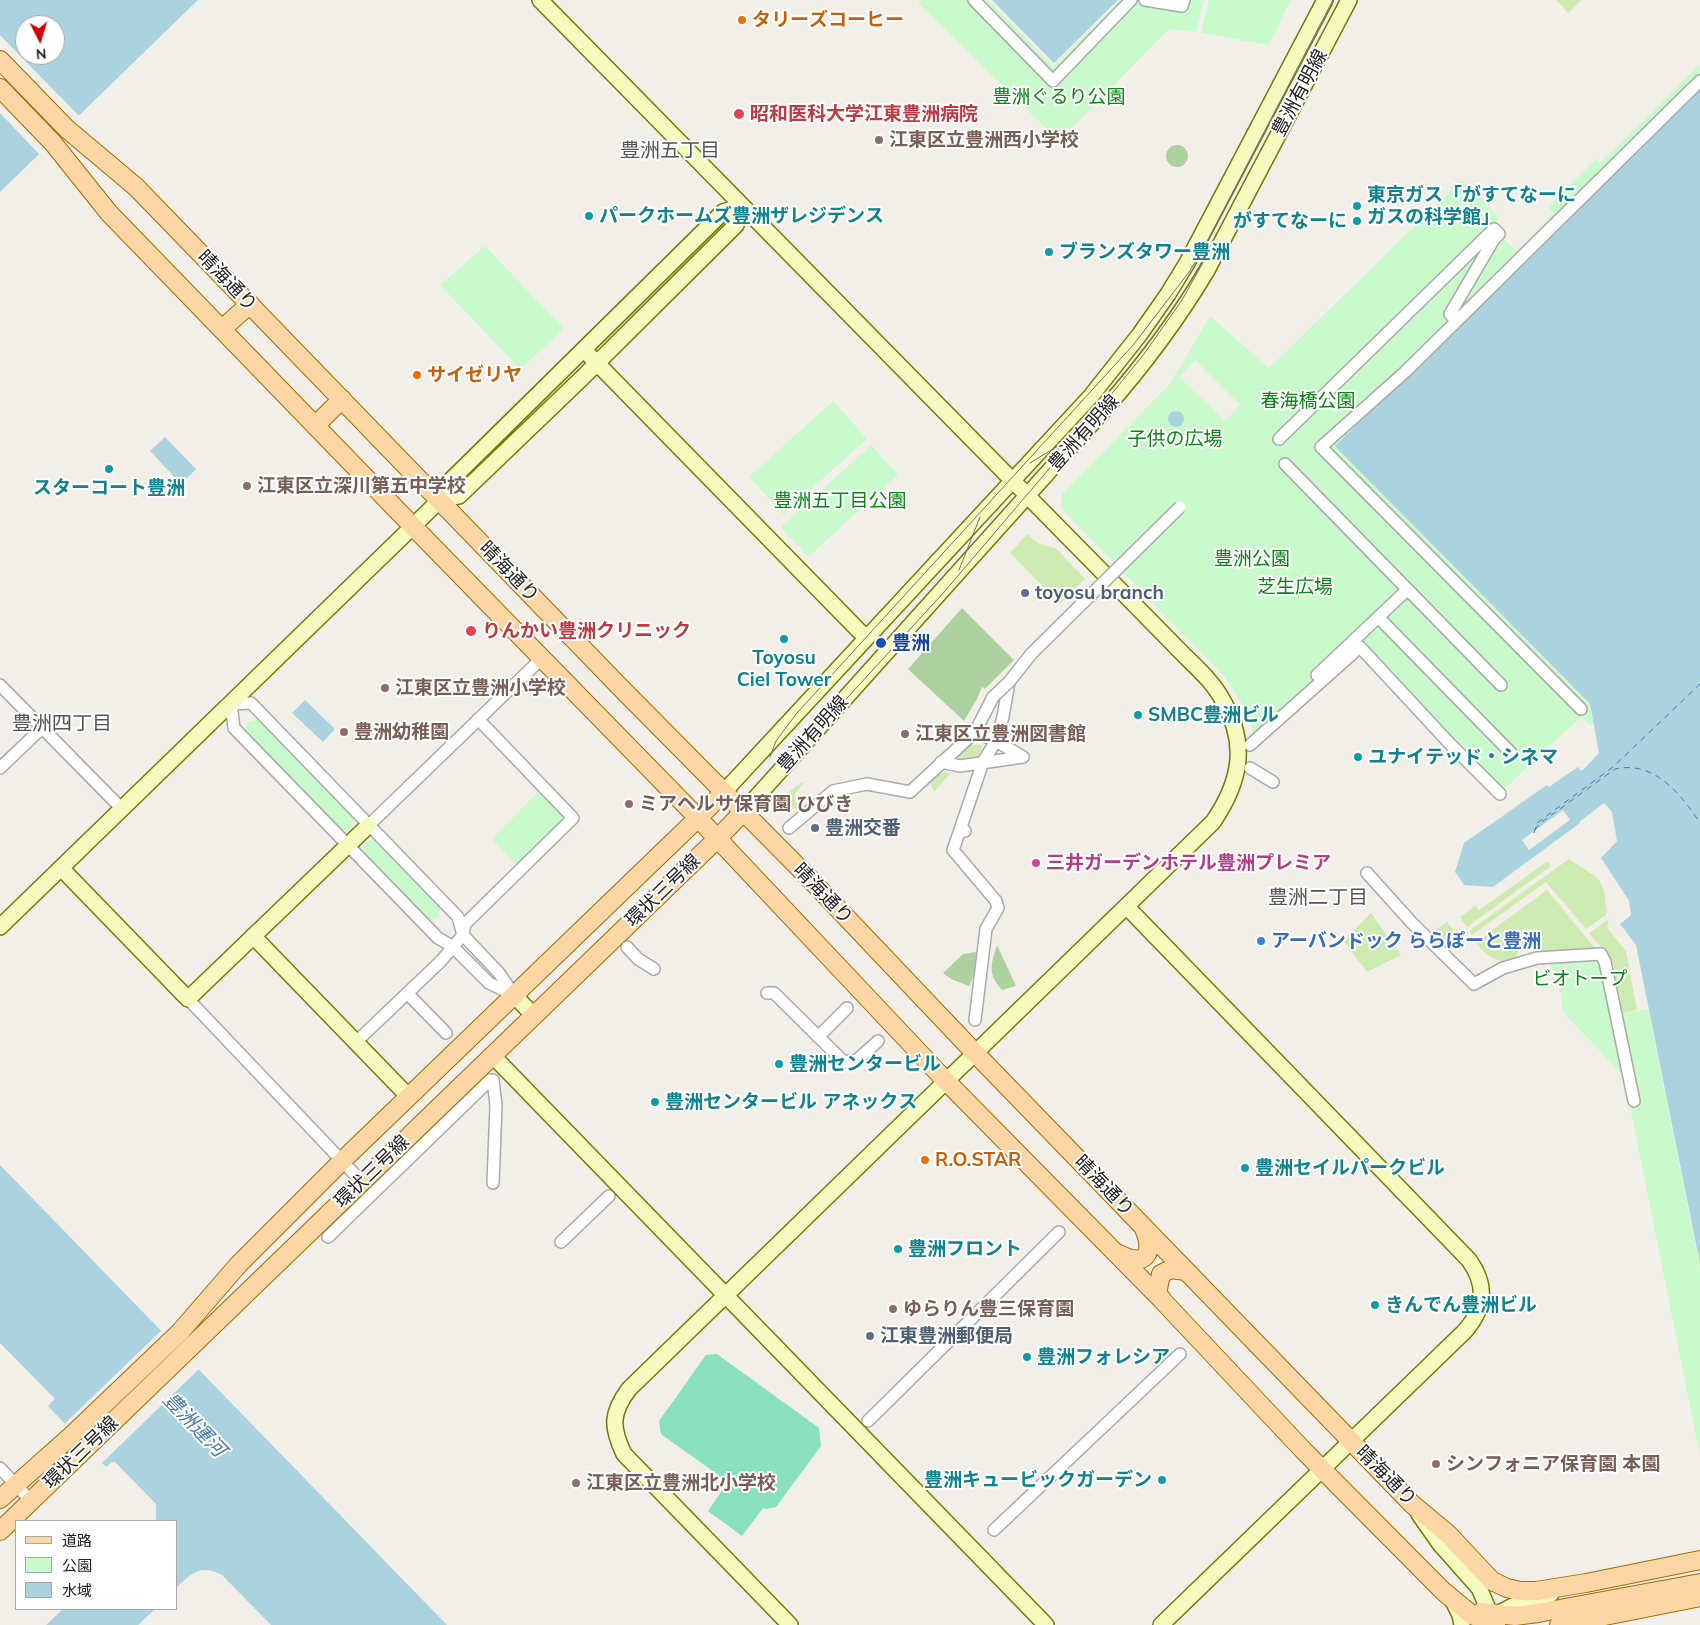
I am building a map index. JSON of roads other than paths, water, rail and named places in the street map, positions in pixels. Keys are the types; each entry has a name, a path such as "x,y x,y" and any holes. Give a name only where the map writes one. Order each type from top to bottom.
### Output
{"main road":[{"name":"晴海通り","path":"0,60 67,129 136,187 723,793 808,877 975,1053 1412,1504 1448,1535 1484,1573 1506,1588 1528,1591 1586,1583 1700,1560"},
{"name":"晴海通り","path":"0,88 53,143 109,213 698,818 946,1081 1117,1253 1322,1469 1451,1598 1472,1615 1490,1621"},
{"path":"222,329 250,304"},
{"path":"315,426 342,399"},
{"name":"環状三号線","path":"0,1499 71,1436 180,1332 239,1264 342,1161 723,793"},
{"name":"環状三号線","path":"0,1531 743,812"},
{"path":"1117,1253 1131,1260 1142,1260 1148,1255 1149,1244 1143,1226"},
{"path":"1162,1300 1157,1294 1160,1274 1171,1270 1186,1271"},
{"path":"1490,1621 1700,1582"},
{"path":"1560,1625 1700,1597"}],"street":[{"path":"540,0 1203,675 1222,698 1234,723 1239,752 1237,775 1226,804 1213,822 1128,907 629,1389 618,1403 614,1420 616,1437 624,1454 790,1625"},
{"path":"974,0 1053,81 1131,0"},
{"path":"1145,0 1182,6 1184,0"},
{"name":"豊洲有明線","path":"723,793 1091,396 1140,334 1168,294 1208,224 1324,0"},
{"name":"豊洲有明線","path":"743,812 1134,376 1163,338 1206,272 1349,0"},
{"path":"1581,709 1321,447 1404,372 1700,81"},
{"path":"0,927 413,527 440,500 447,484 723,212 742,206"},
{"path":"440,500 459,496 597,363 736,225 742,206"},
{"path":"1279,440 1494,229 1499,234 1494,239 1450,314 1456,321"},
{"path":"584,349 866,638"},
{"path":"1285,464 1501,685"},
{"path":"789,828 833,790 867,784 910,792 975,732 993,697 1009,682 1032,653 1180,507"},
{"path":"1254,734 1407,590"},
{"path":"1379,618 1512,754"},
{"path":"1250,745 1360,647 1451,745 1500,794"},
{"path":"188,999 542,659"},
{"path":"975,1020 986,929 998,908 996,901 953,850 964,830 983,762 996,741 1009,682"},
{"path":"0,685 122,809"},
{"path":"231,704 250,703 369,825 458,917 463,935 499,973 514,995 534,1016"},
{"path":"231,704 234,728 438,938 452,946 490,983 514,995"},
{"path":"356,1042 441,961 463,935 465,924 573,818 478,719"},
{"path":"0,768 42,728"},
{"path":"941,762 960,766 1023,756 975,732"},
{"path":"1250,768 1273,782"},
{"path":"61,868 362,1182"},
{"path":"1367,874 1412,923 1474,984 1503,968 1537,958 1601,954 1605,962 1634,1101"},
{"path":"1128,907 1470,1260 1476,1270 1481,1286 1481,1299 1471,1325 1161,1625"},
{"path":"253,936 408,1096"},
{"path":"627,947 638,959 654,969"},
{"path":"407,993 446,1033"},
{"path":"767,993 774,993 844,1062 857,1060 878,1041"},
{"path":"818,1036 847,1008"},
{"path":"493,1056 1046,1625"},
{"path":"328,1237 492,1080 496,1105 493,1182"},
{"path":"561,1242 609,1196"},
{"path":"868,1421 1059,1232"},
{"path":"994,1530 1180,1354"},
{"path":"0,1468 32,1501"},
{"path":"1412,1504 1440,1544 1479,1588 1486,1604 1490,1621 1513,1606 1586,1583"},
{"path":"1451,1598 1460,1615 1462,1625"}],"water":[{"path":"0,0 198,0 0,192"},
{"path":"992,0 1118,0 1054,63"},
{"path":"1700,85 1700,1264 1636,945 1620,924 1631,915 1629,901 1601,858 1617,841 1612,812 1604,803 1493,887 1464,885 1455,872 1464,843 1547,785 1549,787 1578,767 1581,771 1583,770 1599,753 1590,704 1335,446"},
{"path":"1173,411 1179,411 1184,416 1182,425 1173,427 1168,422 1168,416"},
{"path":"165,437 196,469 181,484 150,451"},
{"path":"305,700 335,729 323,742 292,713"},
{"name":"豊洲運河","path":"0,1165 447,1625 271,1625 222,1575 202,1570 192,1574 178,1586 178,1520 155,1520 156,1504 115,1462 106,1467 48,1406 55,1399 0,1343"},
{"path":"62,1610 154,1610 138,1625 46,1625"}],"tram line":[{"path":"770,757 776,741 797,713 1134,344 1189,272 1202,251 1333,0"},
{"path":"796,765 807,743 816,732 945,591 1083,429 1144,354 1182,300 1205,259"},
{"path":"1030,463 1071,438"},
{"path":"959,570 980,517"}],"place":[{"name":"タリーズコーヒー","path":"742,20"},
{"name":"昭和医科大学江東豊洲病院","path":"739,114"},
{"name":"江東区立豊洲西小学校","path":"879,140"},
{"name":"東京ガス「がすてなーに ガスの科学館」","path":"1357,206"},
{"name":"パークホームズ豊洲ザレジデンス","path":"589,216"},
{"name":"がすてなーに","path":"1357,221"},
{"name":"ブランズタワー豊洲","path":"1049,252"},
{"name":"サイゼリヤ","path":"417,375"},
{"name":"スターコート豊洲","path":"109,469"},
{"name":"江東区立深川第五中学校","path":"247,486"},
{"name":"toyosu branch","path":"1025,593"},
{"name":"りんかい豊洲クリニック","path":"471,631"},
{"name":"Toyosu Ciel Tower","path":"784,639"},
{"name":"豊洲","path":"881,643"},
{"name":"江東区立豊洲小学校","path":"385,688"},
{"name":"SMBC豊洲ビル","path":"1138,715"},
{"name":"豊洲幼稚園","path":"344,732"},
{"name":"江東区立豊洲図書館","path":"905,734"},
{"name":"ユナイテッド・シネマ","path":"1358,757"},
{"name":"ミアヘルサ保育園 ひびき","path":"629,804"},
{"name":"豊洲交番","path":"815,828"},
{"name":"三井ガーデンホテル豊洲プレミア","path":"1036,863"},
{"name":"アーバンドック ららぽーと豊洲","path":"1261,941"},
{"name":"豊洲センタービル","path":"779,1064"},
{"name":"豊洲センタービル アネックス","path":"655,1102"},
{"name":"R.O.STAR","path":"925,1160"},
{"name":"豊洲セイルパークビル","path":"1245,1168"},
{"name":"豊洲フロント","path":"898,1249"},
{"name":"きんでん豊洲ビル","path":"1375,1305"},
{"name":"ゆらりん豊三保育園","path":"893,1309"},
{"name":"江東豊洲郵便局","path":"870,1336"},
{"name":"豊洲フォレシア","path":"1027,1357"},
{"name":"シンフォニア保育園 本園","path":"1436,1464"},
{"name":"豊洲キュービックガーデン","path":"1162,1480"},
{"name":"江東区立豊洲北小学校","path":"576,1483"}],"district":[{"name":"豊洲五丁目","path":"670,151"},
{"name":"豊洲四丁目","path":"62,724"},
{"name":"豊洲二丁目","path":"1318,898"}],"park label":[{"name":"豊洲ぐるり公園","path":"1059,97"},
{"name":"春海橋公園","path":"1308,401"},
{"name":"子供の広場","path":"1175,439"},
{"name":"豊洲五丁目公園","path":"840,501"},
{"name":"豊洲公園","path":"1252,559"},
{"name":"芝生広場","path":"1295,587"},
{"name":"ビオトープ","path":"1580,979"}]}
